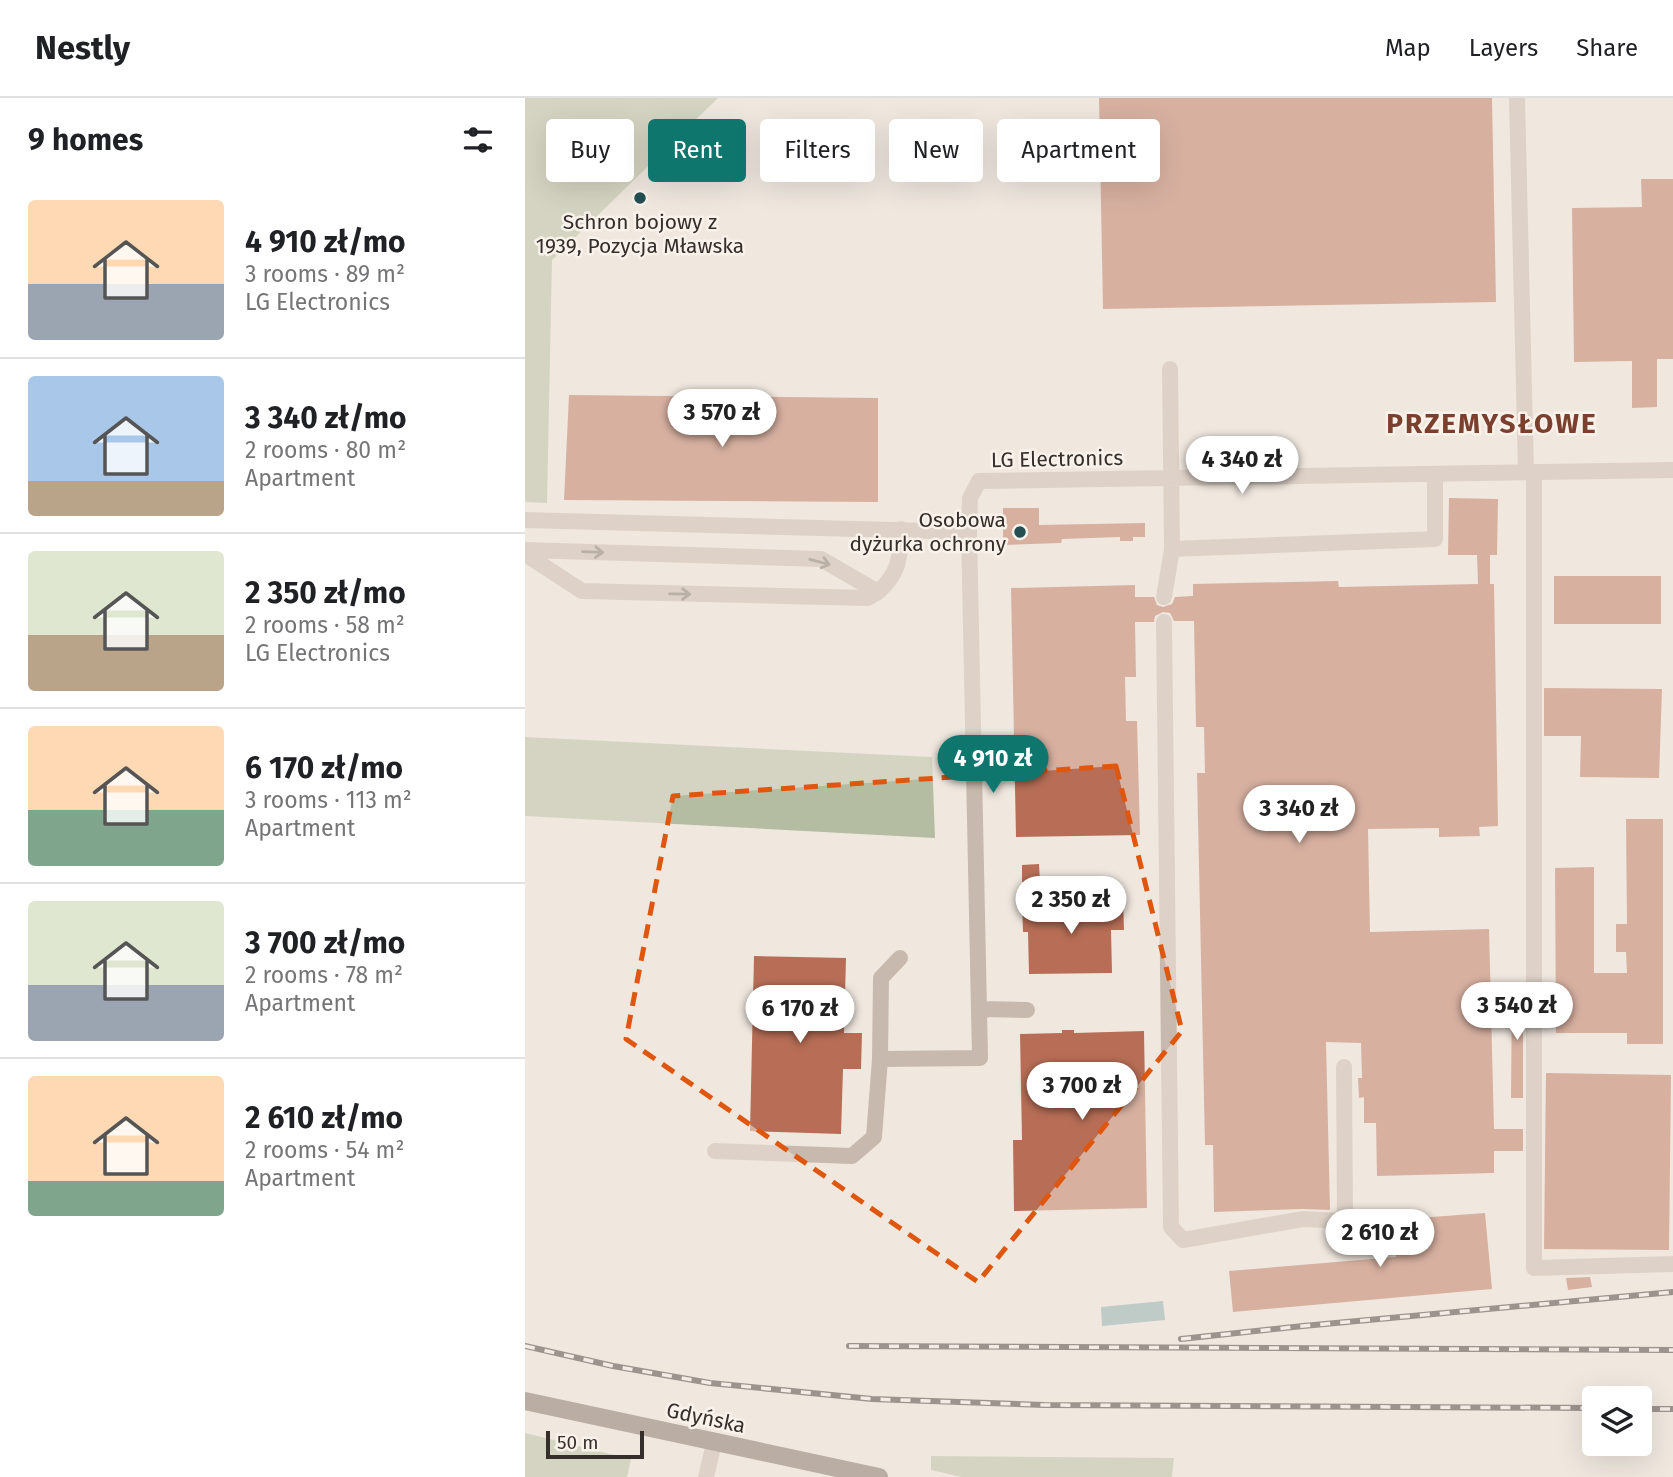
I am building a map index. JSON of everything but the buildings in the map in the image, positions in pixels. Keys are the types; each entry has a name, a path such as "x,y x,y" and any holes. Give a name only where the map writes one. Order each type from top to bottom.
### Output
{"main road":[{"name":"Gdyńska","path":"525,1401 879,1477"}],"street":[{"path":"1517,98 1530,472 1534,1268 1673,1264"},
{"path":"1164,597 1173,549 1170,369"},
{"name":"LG Electronics","path":"880,1059 980,1058 969,532 970,498 979,481 1673,470"},
{"path":"1173,549 1435,539 1435,474"},
{"path":"525,520 969,532"},
{"path":"525,552 582,592 868,598 892,580 900,560 901,529"},
{"path":"525,552 821,559 877,592"},
{"path":"1164,622 1171,1227 1183,1240 1303,1219 1345,1221 1343,1067"},
{"path":"715,1151 852,1156 874,1137 880,1059 881,978 900,958"},
{"path":"979,1009 1027,1010"},
{"path":"706,1477 714,1443"}],"highlighted area":[{"path":"1116,766 1182,1031 978,1282 626,1039 673,796"}],"green space":[{"path":"525,98 718,98 696,119 648,119 648,166 634,180 634,119 546,119 546,182 632,182 552,260 547,503 525,502"},
{"path":"525,737 932,757 935,838 525,816"},
{"path":"525,1433 631,1459 627,1477 525,1477"},
{"path":"931,1456 1174,1458 1172,1477 961,1477 931,1470"}],"water":[{"path":"1163,1301 1165,1320 1102,1326 1101,1307"}],"railway":[{"path":"1181,1339 1673,1292"},
{"path":"525,1346 613,1366 710,1383 872,1399 1044,1405 1582,1408"},
{"path":"849,1346 1673,1350"},
{"path":"1652,1409 1673,1409"}],"place":[{"name":"Schron bojowy z 1939, Pozycja Mławska","path":"640,198"},
{"name":"Osobowa dyżurka ochrony","path":"1020,532"}],"district":[{"name":"PRZEMYSŁOWE","path":"1492,423"}]}
